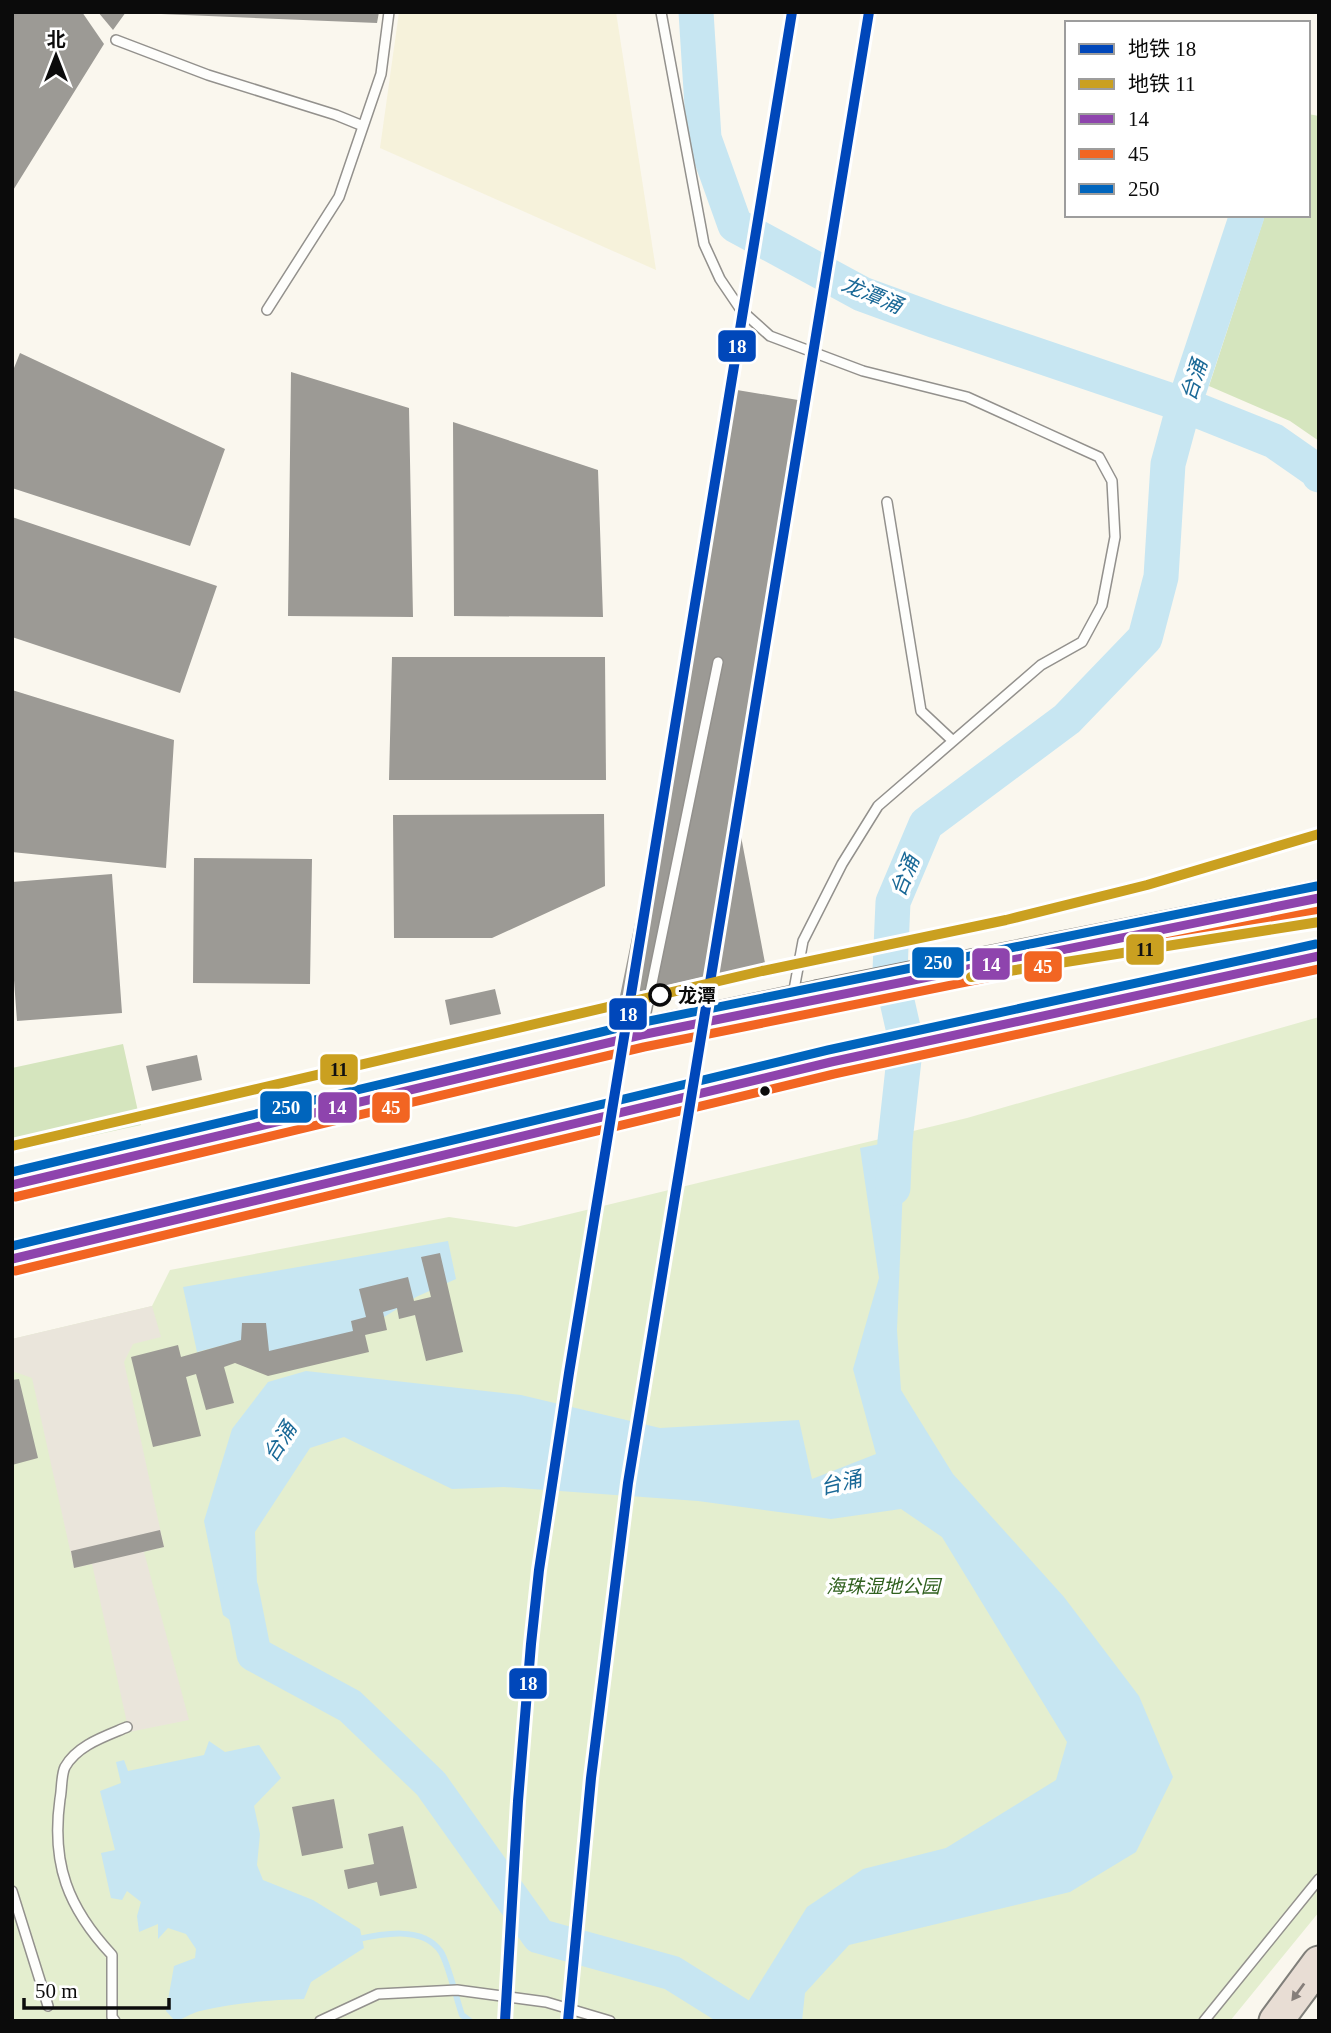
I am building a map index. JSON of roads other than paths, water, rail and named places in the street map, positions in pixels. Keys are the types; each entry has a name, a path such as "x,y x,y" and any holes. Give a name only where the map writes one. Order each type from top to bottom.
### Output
{"highway":[{"path":"12,1185 641,1035 1319,898"},
{"path":"12,1259 831,1062 1319,956"},
{"path":"1276,2021 1319,1963"}],"lane":[{"path":"267,310 339,197 381,74 388,12"},
{"path":"661,12 704,244 720,279 741,310 770,336 863,371 967,397 1100,457 1112,481 1115,537 1102,605 1082,642 1041,665 878,806 842,864 803,941 804,1000"},
{"path":"116,40 208,75 363,126"},
{"path":"887,502 921,711 953,741"},
{"path":"641,1035 718,662"},
{"path":"115,2021 112,2017 112,1955 90,1931 62,1877 57,1825 65,1768 87,1745 127,1727"},
{"path":"1204,2021 1319,1880"},
{"path":"12,1891 48,2006"},
{"path":"320,2021 378,1994 445,1990 546,2002 610,2021"}],"water":[{"path":"905,1139 897,1330 901,1390 953,1474 1064,1597 1139,1696 1173,1777 1136,1852 1070,1892 849,1945 805,1993 802,2021 736,2021 807,1907 863,1869 946,1848 1056,1780 1067,1742 942,1537 901,1509 831,1519 698,1501 504,1487 452,1489 344,1437 310,1448 255,1532 258,1608 250,1635 223,1615 204,1521 232,1429 268,1382 306,1371 521,1395 660,1428 799,1420 812,1479 876,1454 853,1369 879,1278 860,1148"},
{"path":"448,1241 456,1279 416,1297 354,1336 269,1359 236,1342 197,1352 183,1287"},
{"path":"209,1741 225,1752 259,1745 281,1778 254,1806 260,1834 257,1865 263,1880 313,1900 360,1929 364,1948 311,1982 304,1999 226,2006 197,2012 175,2021 166,2011 174,1966 195,1958 196,1949 186,1934 168,1928 158,1939 158,1924 139,1932 137,1916 141,1902 127,1891 122,1900 111,1898 101,1853 115,1850 100,1791 121,1783 116,1762 124,1760 128,1771 204,1755"}],"waterway":[{"name":"龙潭涌","path":"696,12 704,138 735,225 862,294 1184,405 1274,441 1319,475"},
{"name":"台涌","path":"893,1188 895,1141 906,1041 890,970 893,902 926,824 1067,719 1145,638 1161,577 1168,464 1184,405 1246,217"},
{"name":"台涌","path":"241,1589 254,1654 350,1706 431,1784 539,1936 672,1973 749,2021"},
{"path":"354,1940 401,1934 424,1938 433,1943 444,1957 462,2015 470,2021"}],"metro line":[{"name":"18","path":"505,2021 518,1801 539,1570 792,12"},
{"name":"18","path":"568,2021 591,1778 628,1483 869,12"},
{"name":"11","path":"12,1146 762,971 1006,920 1147,885 1319,834"},
{"name":"11","path":"971,977 1319,922"}],"place":[{"name":"龙潭","path":"660,995"}],"park label":[{"name":"海珠湿地公园","path":"883,1586"}]}
